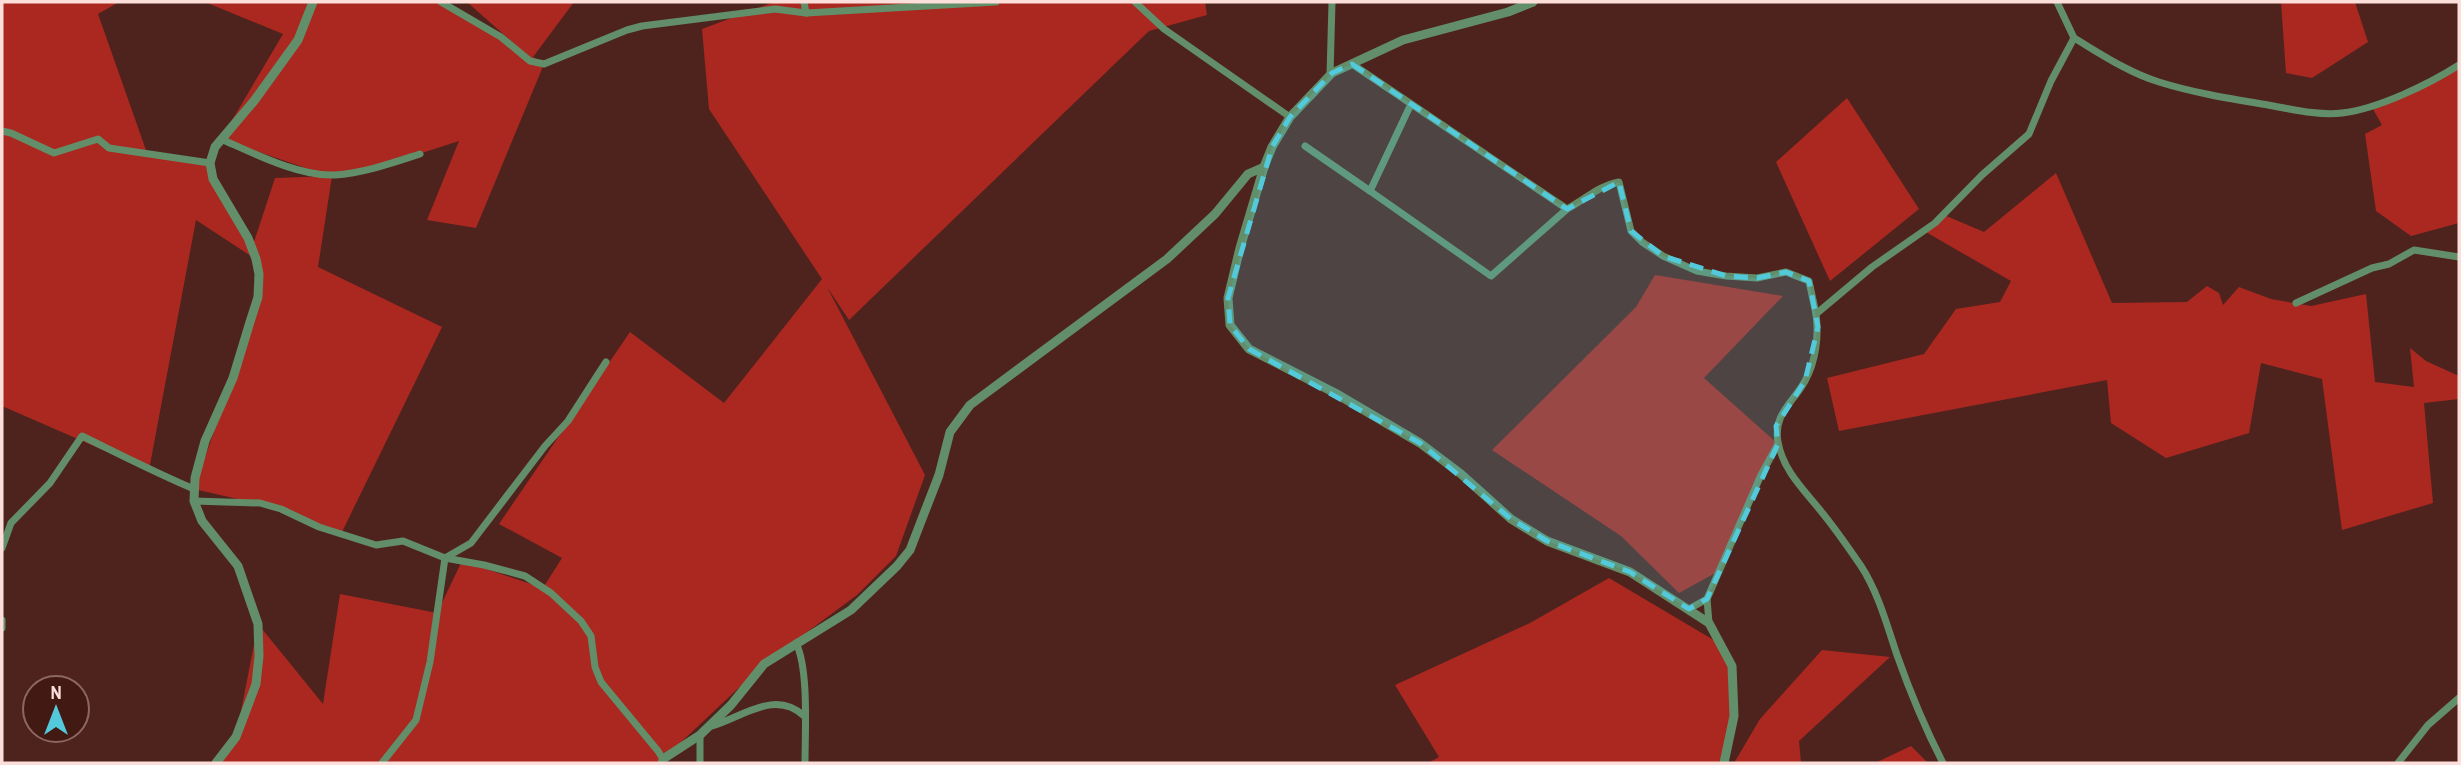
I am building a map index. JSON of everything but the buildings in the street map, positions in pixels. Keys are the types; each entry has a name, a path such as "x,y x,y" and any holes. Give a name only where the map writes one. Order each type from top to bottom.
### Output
{"street":[{"path":"216,763 236,737 256,684 258,624 238,566 202,520 194,501 194,489 205,441 233,377 258,297 256,259 240,221 213,179 210,163 215,147 254,101 298,40 313,2"},
{"path":"441,2 501,37 530,61 544,64 642,26 775,9 806,13 996,2"},
{"path":"775,9 786,2"},
{"path":"804,2 806,13"},
{"path":"1135,2 1174,37 1290,117"},
{"path":"1331,75 1332,2"},
{"path":"1533,2 1508,12 1403,40 1331,75 1290,117 1272,147 1264,167 1228,298 1230,325 1249,349 1335,393 1420,443 1461,474 1511,519 1547,541 1630,572 1709,623"},
{"path":"2057,2 2074,37 2110,59 2157,81 2301,111 2342,114 2367,107 2436,80 2459,65"},
{"path":"1816,314 1872,267 1935,223 1982,175 2029,134 2051,81 2074,37"},
{"path":"1352,65 1567,209"},
{"path":"1370,191 1411,104"},
{"path":"2,131 11,132 54,153 98,139 109,148 210,163"},
{"path":"221,139 288,167 332,176 369,170 420,154"},
{"path":"1305,146 1491,276 1567,209 1607,184 1619,182 1631,231 1663,256 1697,271 1756,278 1786,272 1809,281 1818,327 1815,354 1805,381 1776,426 1778,444 1799,487 1863,568 1882,609 1918,712 1943,763"},
{"path":"194,501 260,503 281,509 319,527 376,545 404,541 444,558 524,576 551,593 591,636 595,667 601,682 662,761 700,735 732,705 764,664 851,610 897,566 910,550 939,475 950,432 970,405 1167,259 1215,214 1248,174 1264,167"},
{"path":"2296,303 2372,268 2389,264 2414,250 2459,257"},
{"path":"444,558 471,543 545,446 568,421 606,362"},
{"path":"2,548 11,523 50,483 82,436 194,489"},
{"path":"1724,763 1734,716 1732,666 1709,623 1707,599 1761,475 1778,444"},
{"path":"382,763 416,720 430,662 444,558"},
{"path":"1689,609 1707,599"},
{"path":"2,620 2,628"},
{"path":"796,643 801,652 805,763"},
{"path":"2398,763 2428,725 2459,698"},
{"path":"709,726 749,710 777,703 794,706 804,716"},
{"path":"700,735 700,763"}],"highlighted area":[{"path":"1352,64 1567,209 1619,182 1631,231 1663,256 1726,276 1757,278 1786,272 1809,281 1818,327 1805,381 1776,426 1778,444 1707,599 1689,609 1630,572 1547,541 1511,519 1420,443 1249,349 1230,325 1228,298 1272,147 1290,117 1332,73"}],"shaded area":[{"path":"2,2 119,2 98,14 147,153 210,163 252,248 275,178 332,176 318,267 442,327 341,534 281,509 194,489 237,365 259,274 254,258 196,220 149,470 2,406"},
{"path":"205,2 445,2 518,47 467,2 574,2 533,57 544,64 476,228 427,220 459,141 369,170 320,173 221,139 283,34"},
{"path":"774,2 1205,2 1207,15 1149,31 849,320 827,287 925,475 896,556 857,595 764,664 659,763 214,763 236,737 258,624 323,704 340,594 437,613 462,561 543,588 562,558 499,524 630,332 724,403 822,279 709,109 702,29"},
{"path":"2281,2 2355,2 2368,42 2312,78 2286,73"},
{"path":"2459,69 2459,223 2411,236 2376,211 2365,134 2382,125 2373,109"},
{"path":"1847,98 1919,209 1830,281 1776,162"},
{"path":"2056,173 2112,303 2187,302 2207,286 2219,293 2223,305 2239,287 2271,299 2311,306 2366,294 2375,382 2414,387 2410,348 2426,361 2459,376 2459,399 2424,403 2433,503 2342,530 2322,379 2261,363 2249,433 2166,458 2111,423 2107,380 1839,431 1827,378 1924,354 1956,309 2000,302 2011,281 1924,231 1944,215 1984,232"},
{"path":"1655,275 1783,296 1704,378 1778,444 1719,571 1679,593 1621,536 1492,450 1636,307"},
{"path":"1609,578 1722,645 1734,689 1724,763 1428,763 1439,757 1395,685 1530,623"},
{"path":"1822,650 1890,657 1799,741 1801,763 1734,763 1760,719"},
{"path":"1911,746 1928,763 1875,763"}]}
